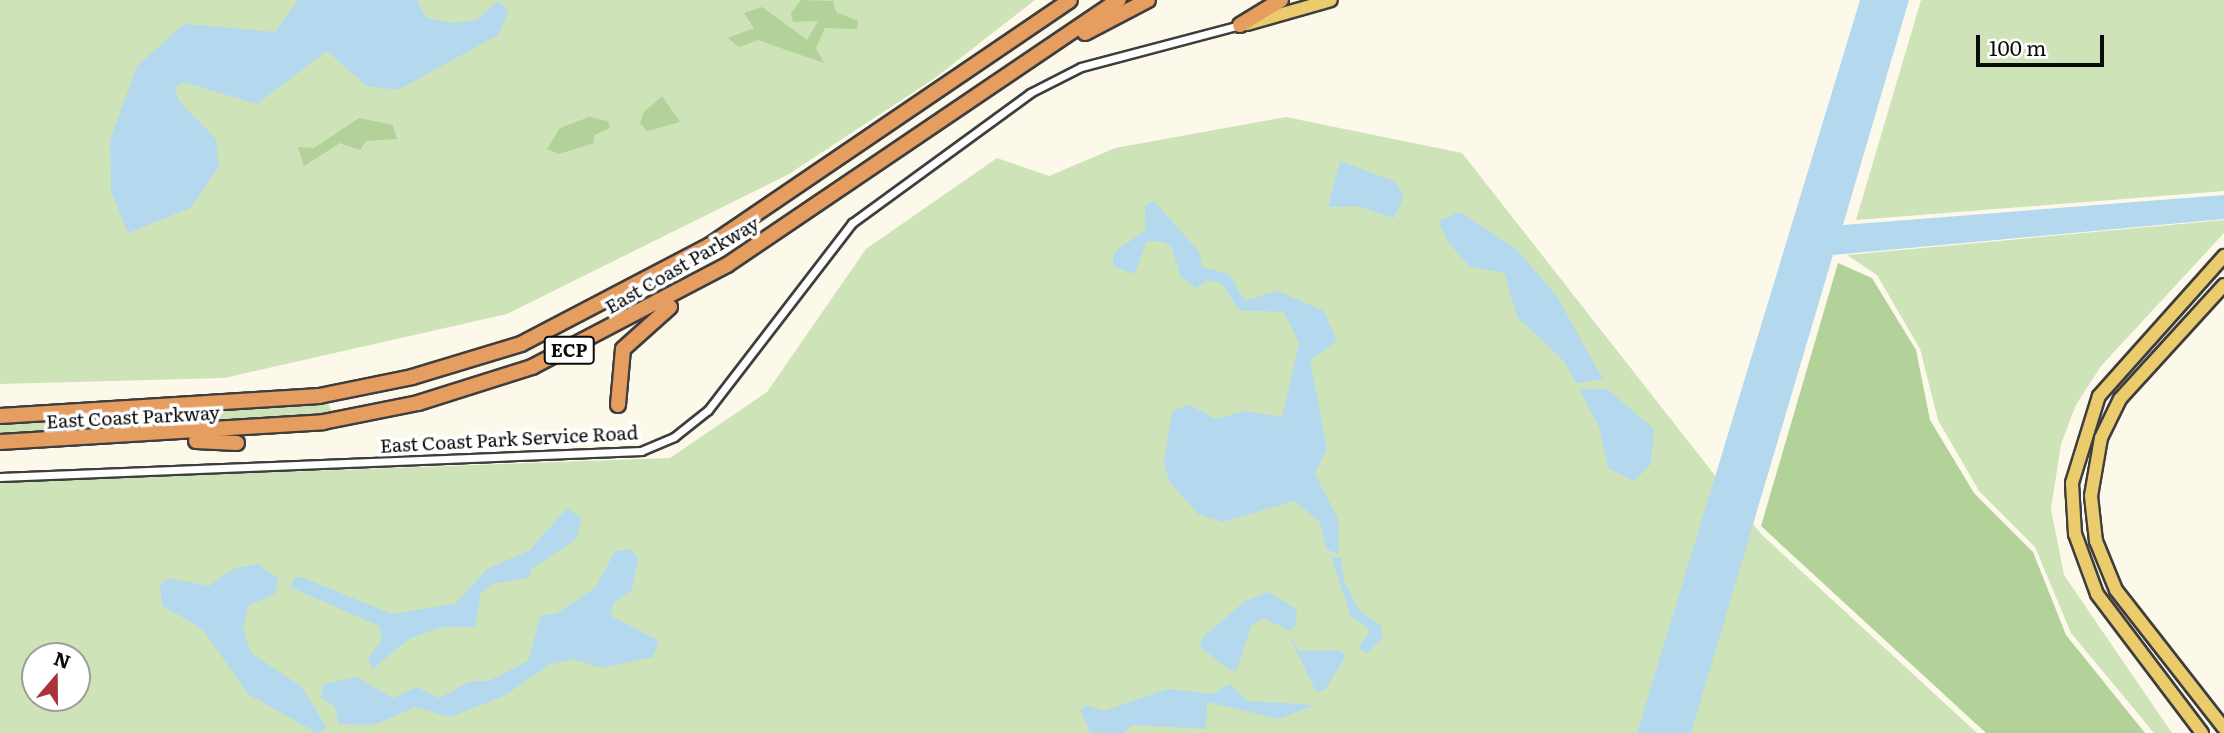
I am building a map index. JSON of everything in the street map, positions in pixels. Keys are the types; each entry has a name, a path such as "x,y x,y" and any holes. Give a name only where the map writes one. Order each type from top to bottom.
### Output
{"highway":[{"path":"1030,29 1055,0"},
{"name":"East Coast Parkway","path":"0,416 319,397 521,344 710,245 1070,0"},
{"name":"East Coast Parkway","path":"0,442 126,437 323,422 418,403 532,367 727,265 1119,0"},
{"path":"1060,42 1147,0"},
{"path":"1240,26 1280,0"},
{"path":"618,405 618,360 630,338 727,265"},
{"path":"126,437 237,443"}],"main road":[{"path":"1240,26 1331,0"},
{"path":"2202,733 2097,594 2074,534 2072,483 2099,396 2224,256"},
{"path":"2224,285 2120,399 2101,438 2091,496 2096,541 2116,590 2224,728"}],"street":[{"name":"East Coast Park Service Road","path":"0,477 641,451 708,410 852,223 1030,93 1081,67 1240,26"}],"green space":[{"path":"0,0 1035,0 935,78 789,174 507,314 224,378 0,384"},
{"path":"801,0 833,1 836,12 858,21 857,29 825,28 816,48 824,63 758,40 739,47 728,38 754,28 744,13 762,7 807,40 818,21 793,22 791,13"},
{"path":"1921,0 2224,0 2224,191 1856,220"},
{"path":"662,96 680,122 647,131 640,123 644,112"},
{"path":"589,117 608,121 610,128 594,135 594,143 559,154 547,149 560,128"},
{"path":"1286,117 1462,153 1761,534 1977,733 0,733 0,482 670,458 767,392 866,249 997,158 1049,176 1115,148"},
{"path":"359,118 393,125 397,139 366,141 360,150 340,143 304,166 298,147 314,148"},
{"path":"2224,220 2224,233 2101,366 2076,405 2061,444 2051,509 2064,575 2172,733 2154,733 2071,633 2035,547 1979,491 1938,420 1920,349 1877,275 1847,255"},
{"path":"1838,263 1872,278 1916,350 1930,420 1974,493 2033,552 2066,635 2145,733 1986,733 1761,526"},
{"path":"328,404 335,417 0,435 0,424"}],"water":[{"path":"298,0 417,0 426,18 453,23 476,20 498,1 509,10 498,35 398,90 367,86 327,51 257,104 183,82 175,88 179,101 216,139 219,167 190,208 128,233 111,191 110,140 137,66 184,24 275,32"},
{"path":"1860,0 1909,0 1843,225 2224,195 2224,219 1833,255 1691,733 1637,733"},
{"path":"1340,161 1396,182 1404,196 1394,218 1357,206 1328,207"},
{"path":"1154,201 1199,252 1202,267 1229,274 1245,301 1278,291 1324,311 1337,341 1310,360 1327,449 1315,474 1338,519 1338,554 1326,549 1320,522 1294,501 1223,522 1198,514 1169,481 1164,463 1172,411 1189,405 1216,419 1244,411 1282,417 1299,343 1284,312 1239,310 1221,283 1208,280 1196,288 1181,277 1171,246 1161,241 1146,242 1135,274 1113,266 1114,252 1146,230 1145,206"},
{"path":"1460,212 1515,248 1556,295 1603,379 1576,383 1564,361 1518,318 1504,273 1469,266 1447,241 1439,221"},
{"path":"1579,389 1607,389 1654,429 1651,464 1634,481 1608,468 1599,427"},
{"path":"567,508 582,518 576,539 530,570 530,577 493,584 481,593 475,627 441,627 409,639 372,669 368,657 382,640 379,626 290,587 295,577 304,578 392,614 455,604 487,569 530,550"},
{"path":"630,549 638,558 632,590 613,603 611,616 659,641 653,657 602,668 573,659 549,665 504,696 450,717 416,707 373,725 339,724 334,706 321,698 323,684 357,677 393,698 417,687 439,698 471,681 489,681 528,661 541,615 556,614 596,587 615,551"},
{"path":"1331,557 1341,557 1344,581 1359,610 1381,626 1383,637 1368,653 1358,649 1370,630 1351,616"},
{"path":"258,564 278,578 275,594 249,605 243,627 250,652 302,687 327,728 317,733 248,694 203,630 162,605 160,585 167,578 209,586 233,569"},
{"path":"1268,592 1297,609 1295,626 1290,631 1263,618 1251,626 1237,669 1231,671 1200,647 1203,637 1245,601"},
{"path":"1288,633 1300,651 1340,650 1346,656 1325,690 1316,692"},
{"path":"1230,684 1247,701 1314,705 1280,719 1207,702 1206,729 1132,725 1123,733 1090,733 1080,710 1086,705 1104,711 1167,689 1213,694"}]}
